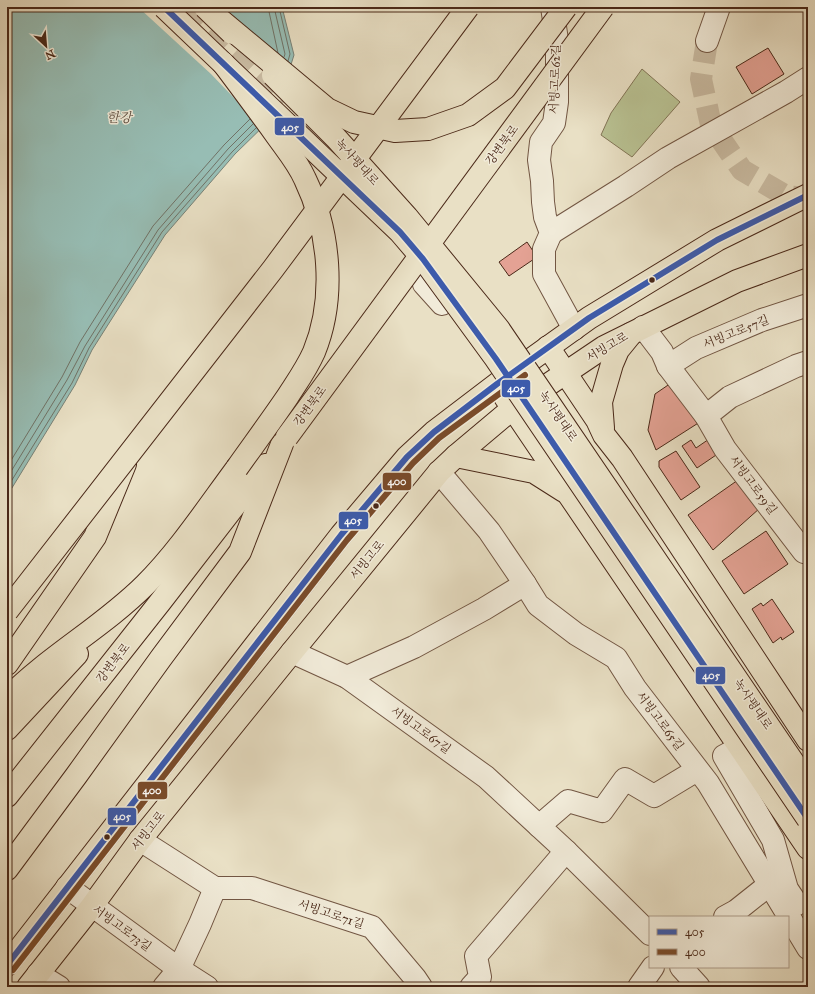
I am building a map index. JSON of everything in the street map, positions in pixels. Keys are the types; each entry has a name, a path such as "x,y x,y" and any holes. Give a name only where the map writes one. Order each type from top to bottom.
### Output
{"main road":[{"name":"녹사평대로","path":"164,7 400,232 423,259 496,359 808,818"},
{"path":"7,611 278,262 468,7"},
{"path":"212,13 327,109 354,122 396,131 428,129 468,116 505,88 566,7"},
{"name":"강변북로","path":"7,796 156,608 284,441 603,7"},
{"name":"녹사평대로","path":"212,13 336,138 407,216 498,328 808,784"},
{"path":"7,699 30,677 121,607 146,585 167,561 237,468 298,381 314,353 321,333 325,313 327,257 316,204 305,178 295,161 253,101 223,63"},
{"path":"7,965 341,535 407,457 434,432 497,384 589,318 717,240 808,195"},
{"name":"서빙고로","path":"33,980 92,906 140,840 439,472 456,456 512,409 604,347 738,281 808,255"},
{"path":"604,435 601,418 601,402 612,364 618,350 638,329"},
{"path":"548,347 597,420 604,435 622,458 808,740"},
{"path":"497,384 512,409 546,456 574,490 808,848"},
{"path":"8,868 160,658 240,552 284,441"},
{"path":"574,490 571,473 576,463 592,453 605,453 622,458"},
{"path":"7,664 95,537 130,454"},
{"path":"456,456 534,472 574,490"},
{"path":"7,729 121,607"}],"street":[{"name":"서빙고로62길","path":"551,233 545,217 539,160 541,142 554,123 557,102 557,40 552,7"},
{"path":"707,41 719,7"},
{"path":"574,329 544,274 544,249 551,233 668,158 786,92 808,78"},
{"path":"424,284 442,304"},
{"name":"서빙고로57길","path":"668,366 696,348 762,320 808,305"},
{"name":"서빙고로59길","path":"638,329 662,352 668,366 706,416 725,449 804,552"},
{"path":"706,416 730,397 796,366 808,362"},
{"name":"서빙고로65길","path":"439,472 489,531 538,605 576,634 616,658 635,688 708,783 808,948"},
{"path":"574,490 742,745 724,756 773,840 788,889 808,922"},
{"path":"347,677 414,647 484,609 525,584"},
{"name":"서빙고로67길","path":"292,652 347,677 486,777 566,851 649,933"},
{"path":"539,826 568,801 602,811 625,779 654,796 697,770"},
{"path":"140,840 215,888 179,969 164,987"},
{"path":"471,987 480,977 476,956 566,851"},
{"path":"727,916 736,911 770,884"},
{"name":"서빙고로73길","path":"67,887 179,969 207,987"},
{"name":"서빙고로71길","path":"215,888 252,888 372,927 421,987"},
{"path":"639,987 652,968"},
{"path":"682,968 699,987"},
{"path":"33,980 59,987"}],"green space":[{"path":"642,69 680,102 632,157 601,135 611,113"}],"water":[{"name":"한강","path":"7,7 282,7 294,55 275,115 235,154 165,235 92,350 75,385 7,496"}],"pier":[{"path":"138,7 223,7 292,69 277,116 264,129 211,74"}],"building":[{"path":"768,48 784,74 752,94 736,67"},
{"path":"527,242 537,257 509,276 499,262"},
{"path":"674,381 703,420 656,450 648,430 655,394"},
{"path":"712,437 722,451 697,468 682,446 691,440 696,448"},
{"path":"676,451 700,487 681,500 659,467 659,461"},
{"path":"738,480 760,508 713,550 688,515"},
{"path":"766,531 788,564 744,594 722,561"},
{"path":"772,599 794,632 782,640 781,637 773,643 752,609 761,603 763,606"}],"tunnel":[{"path":"187,7 285,101"},
{"path":"707,41 701,79 711,125 742,170 786,196 808,198"}],"transit line":[{"name":"405","path":"164,7 400,232 423,259 496,359 808,819"},
{"name":"405","path":"7,965 341,535 407,457 434,432 497,384 589,318 717,240 808,195"},
{"name":"400","path":"13,970 347,540 413,463 439,438 525,375"}]}
